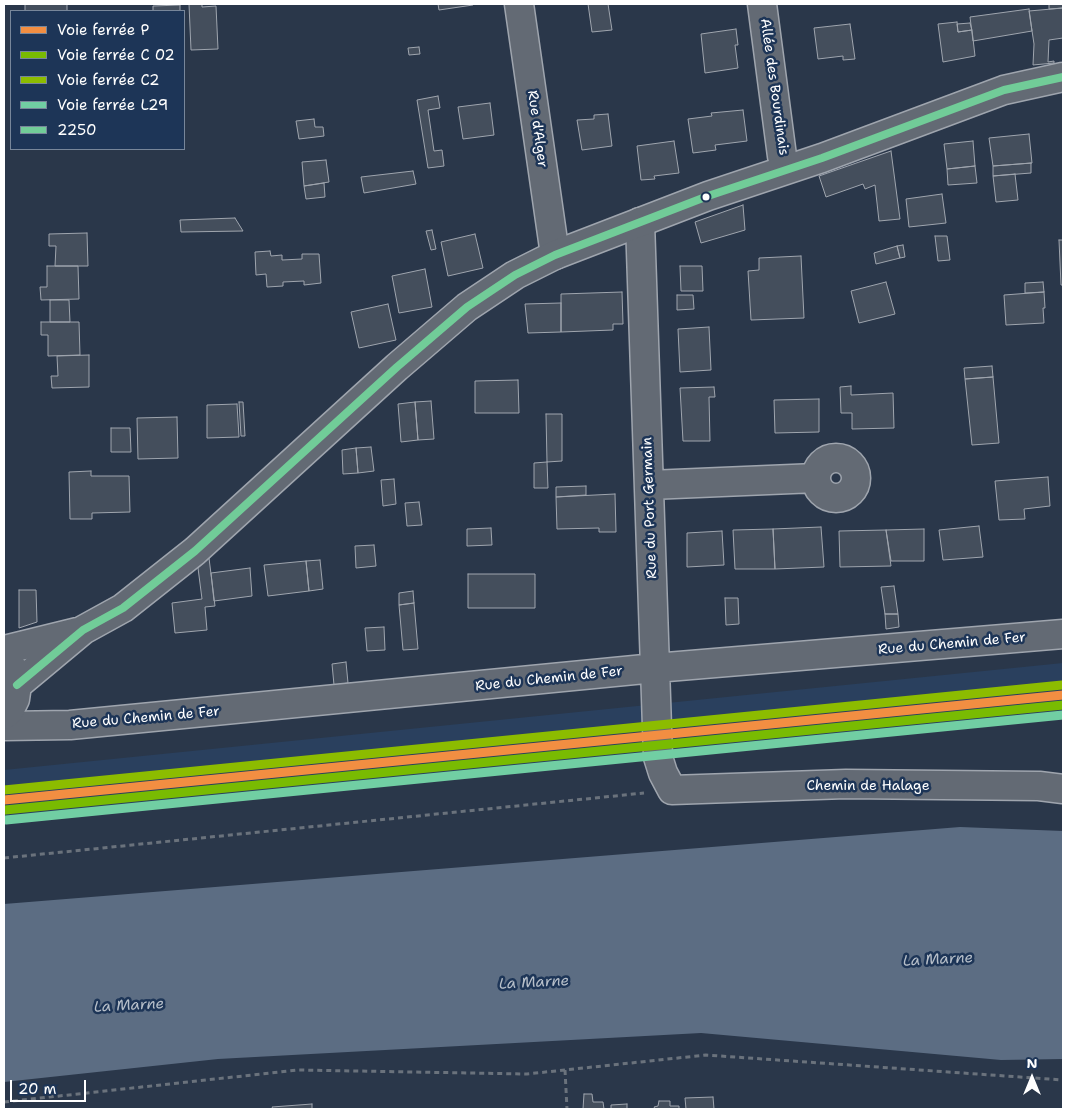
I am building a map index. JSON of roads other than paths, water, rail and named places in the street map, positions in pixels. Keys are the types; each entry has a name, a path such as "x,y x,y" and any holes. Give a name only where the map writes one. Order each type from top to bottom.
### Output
{"street":[{"name":"Rue d'Alger","path":"519,4 555,255"},
{"name":"Allée des Bourdinais","path":"762,4 782,156 786,169"},
{"path":"12,700 84,630 122,608 195,551 397,367 468,306 515,275 555,255 708,196 822,158 1004,90 1063,77"},
{"name":"Rue du Port Germain","path":"640,222 658,757 663,773 672,790"},
{"path":"650,485 816,478"},
{"path":"4,650 84,630"},
{"name":"Rue du Chemin de Fer","path":"4,726 70,725 655,668 1063,634"},
{"path":"4,657 15,672 12,700 34,726"},
{"name":"Chemin de Halage","path":"672,790 846,784 1039,786 1063,789"}],"water":[{"name":"La Marne","path":"960,827 1063,831 1063,1059 1001,1060 701,1033 218,1059 4,1082 4,904"}],"rail line":[{"name":"C2","path":"4,790 1062,685"},
{"name":"P","path":"4,800 1063,695"},
{"name":"L29","path":"6,820 1063,715"}]}
